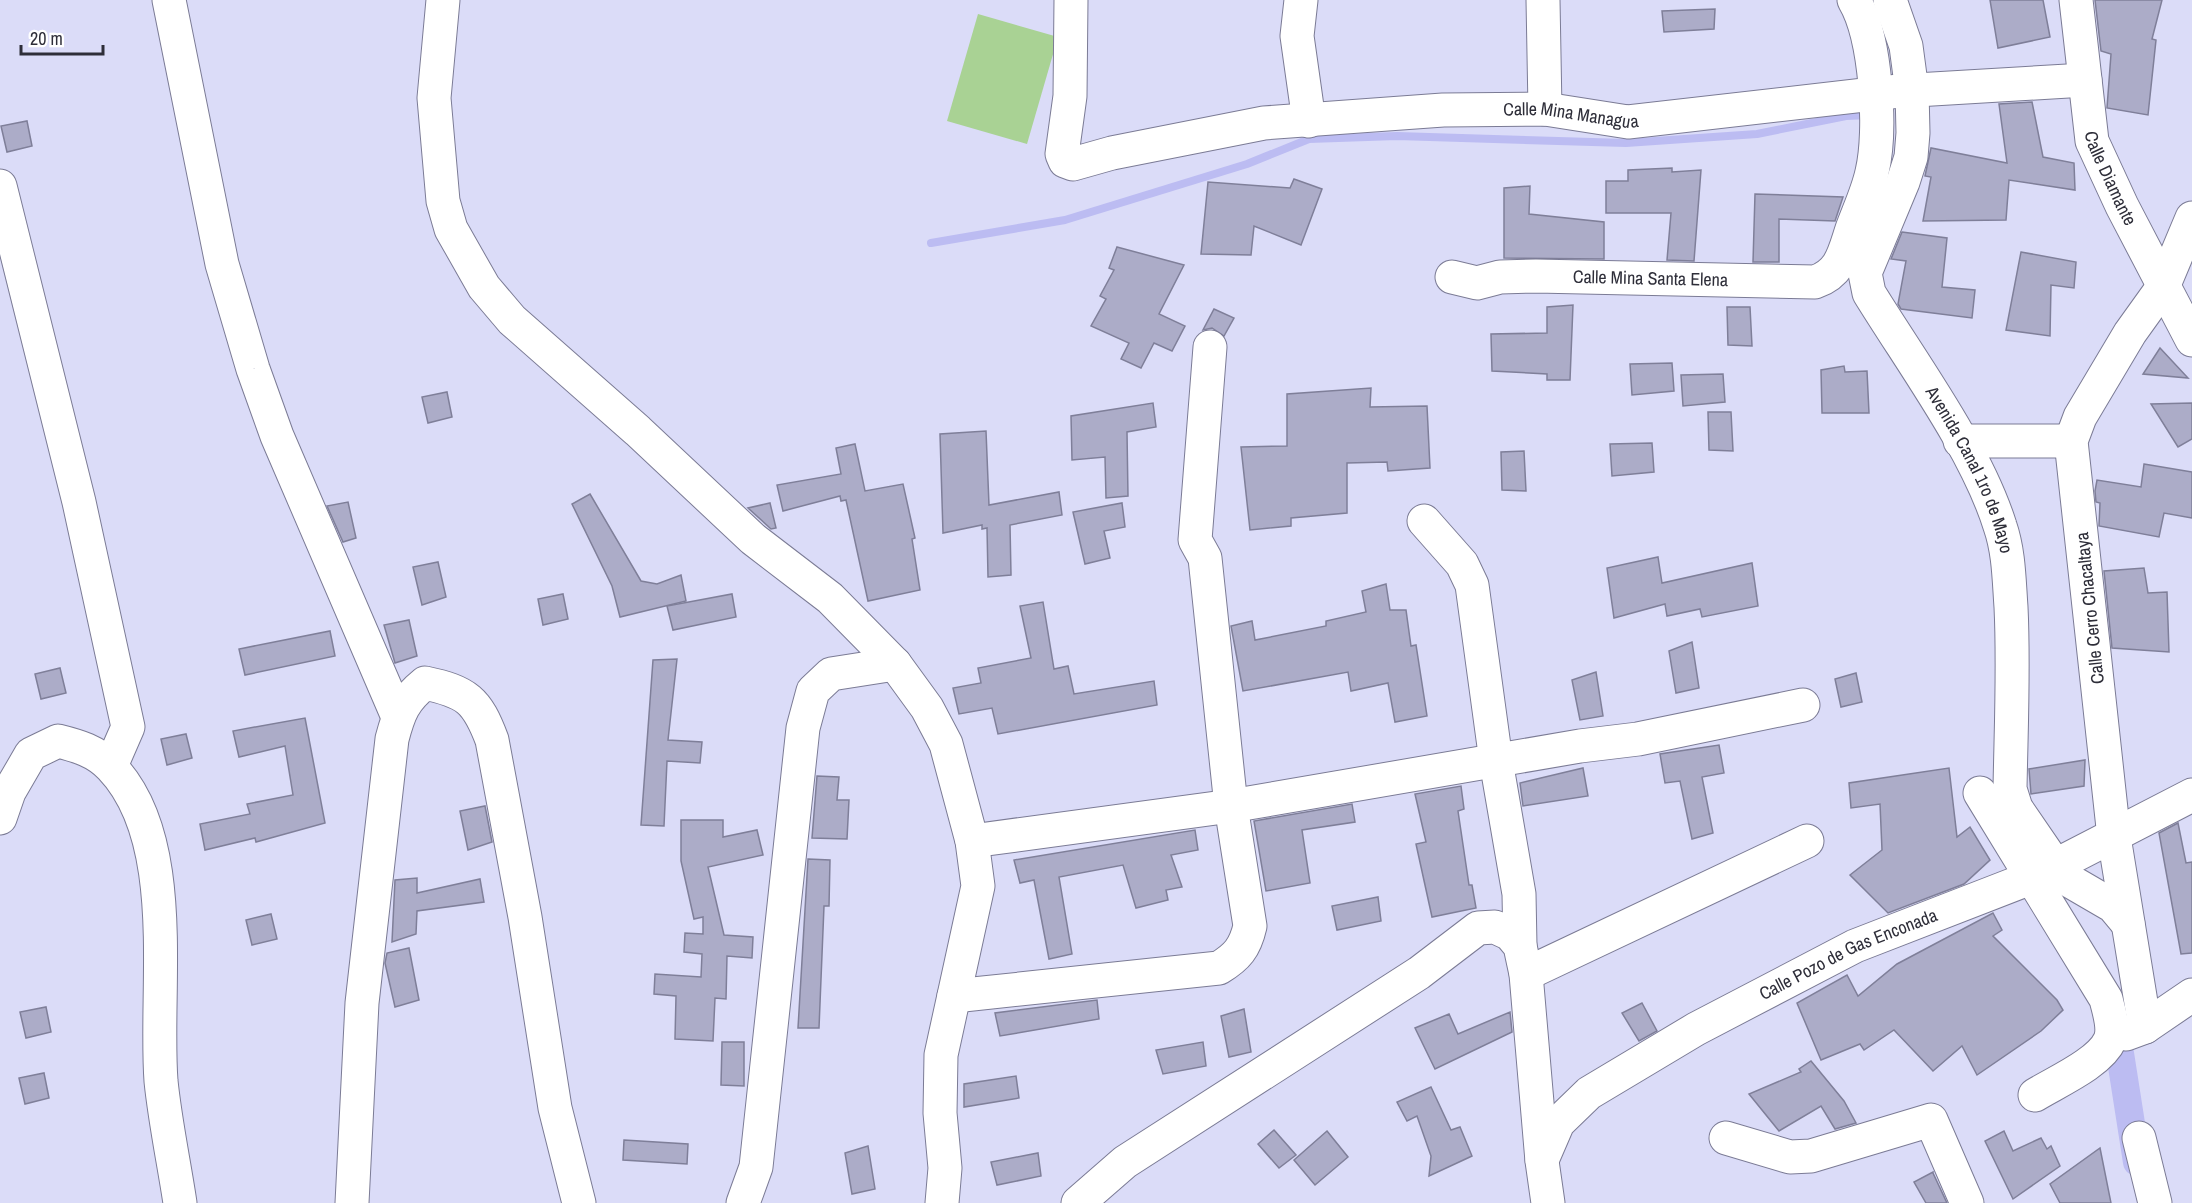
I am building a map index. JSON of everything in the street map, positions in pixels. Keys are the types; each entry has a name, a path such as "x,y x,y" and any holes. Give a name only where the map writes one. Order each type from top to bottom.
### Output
{"street":[{"path":"169,0 222,264 253,369 277,436 398,717"},
{"path":"442,0 434,98 443,201 451,229 484,287 512,320 638,431 753,539 830,598 895,664 927,708 946,744 972,841 978,886 941,1054 940,1113 945,1168 942,1203"},
{"name":"Calle Mina Managua","path":"1071,0 1070,96 1062,154 1065,161 1073,164 1112,153 1264,123 1443,110 1545,109 1628,122 1875,94 2085,80"},
{"path":"1301,0 1298,36 1309,121"},
{"path":"1543,0 1545,109"},
{"path":"1854,0 1863,16 1870,43 1875,94"},
{"name":"Avenida Canal 1ro de Mayo","path":"1890,0 1906,46 1912,91 1911,157 1865,273 1869,293 1960,441 2001,527 2009,569 2012,640 2010,789 2016,808 2044,871 2070,881 2113,906 2128,924"},
{"name":"Calle Diamante","path":"2076,0 2092,141 2163,287 2192,340"},
{"name":"Calle Mina Santa Elena","path":"1452,277 1477,283 1500,277 1536,276 1815,282 1830,277 1840,262 1873,171 1875,94"},
{"path":"0,186 79,502 128,727 111,766"},
{"name":"Calle Cerro Chacaltaya","path":"2145,1027 2114,837 2071,441 2080,417 2130,333 2163,287 2192,218"},
{"path":"954,996 1219,968 1235,958 1246,943 1250,926 1231,807 1205,558 1195,540 1210,346"},
{"path":"1960,441 2071,441"},
{"path":"1424,521 1462,564 1472,585 1496,761 1519,894 1523,960 1548,1203"},
{"path":"743,1203 756,1167 803,728 813,692 831,674 895,664"},
{"path":"352,1203 362,1003 393,739 398,717 408,697 425,683 449,688 467,698 482,714 492,740 525,917 555,1108 579,1203"},
{"path":"972,841 1231,807 1638,739 1803,705"},
{"path":"0,819 9,792 31,754 58,741 81,746 111,766 127,788 142,820 157,876 161,1081 180,1203"},
{"path":"1980,793 2044,871 2106,999 2111,1018 2110,1039 2098,1056 2036,1095"},
{"name":"Calle Pozo de Gas Enconada","path":"1542,1161 1558,1123 1589,1093 1677,1040 1855,946 2044,871 2192,795"},
{"path":"1523,960 1807,841"},
{"path":"1078,1203 1096,1184 1125,1162 1419,973 1478,928 1495,927 1510,934 1523,960"},
{"path":"2110,1039 2145,1027 2192,995"},
{"path":"1725,1138 1791,1157 1811,1156 1931,1120 1967,1203"},
{"path":"2139,1138 2155,1203"}],"green space":[{"path":"978,14 1058,37 1027,144 947,121"}],"building":[{"path":"1990,0 2043,0 2050,37 1998,48"},
{"path":"2095,0 2162,0 2152,39 2156,40 2148,115 2107,108 2111,54 2101,51"},
{"path":"1715,9 1714,29 1664,32 1662,11"},
{"path":"2032,102 2043,157 2074,163 2075,190 2009,180 2006,220 1923,221 1931,177 1925,176 1931,148 2007,163 1999,104"},
{"path":"27,121 32,146 7,152 1,126"},
{"path":"1672,168 1672,172 1701,170 1694,261 1667,260 1671,213 1606,213 1606,181 1628,181 1628,170"},
{"path":"1294,179 1322,189 1301,245 1254,226 1251,255 1201,254 1208,182 1290,188"},
{"path":"1530,186 1529,214 1604,222 1604,259 1504,258 1504,188"},
{"path":"1755,194 1843,197 1835,221 1779,219 1779,262 1753,262"},
{"path":"1902,232 1947,238 1942,287 1975,290 1972,318 1901,309 1898,304 1906,261 1891,259"},
{"path":"1117,247 1184,265 1159,314 1185,326 1172,351 1154,343 1141,368 1121,359 1129,343 1091,326 1106,299 1100,296 1114,270 1109,268"},
{"path":"2021,252 2076,262 2074,288 2051,285 2050,336 2006,330"},
{"path":"1573,305 1570,380 1547,380 1547,374 1492,371 1491,334 1547,333 1547,307"},
{"path":"1727,307 1750,307 1752,346 1728,345"},
{"path":"1214,309 1234,318 1224,336 1212,328 1203,330"},
{"path":"2160,348 2188,378 2143,374"},
{"path":"1672,363 1674,391 1632,395 1630,364"},
{"path":"1844,366 1845,372 1867,371 1869,413 1822,413 1821,370"},
{"path":"1723,374 1725,402 1683,406 1681,375"},
{"path":"1371,388 1370,407 1427,406 1430,468 1388,471 1387,462 1347,463 1347,513 1291,518 1291,526 1250,530 1241,447 1287,446 1287,394"},
{"path":"447,392 452,417 428,423 422,397"},
{"path":"1153,403 1156,427 1127,432 1128,496 1106,498 1105,457 1072,460 1071,416"},
{"path":"2192,403 2192,439 2178,447 2151,404"},
{"path":"1708,412 1731,412 1733,451 1709,450"},
{"path":"986,431 989,505 1059,492 1062,515 1010,525 1011,575 988,577 987,528 982,529 982,525 943,533 940,434"},
{"path":"1652,443 1654,472 1612,476 1610,444"},
{"path":"855,444 865,491 903,484 915,538 912,539 920,590 868,601 846,500 841,501 840,496 783,511 777,485 841,474 836,448"},
{"path":"1524,451 1526,491 1502,490 1501,452"},
{"path":"2144,464 2192,472 2192,518 2164,513 2159,537 2099,526 2100,503 2096,502 2095,491 2097,480 2141,487"},
{"path":"590,494 641,581 657,584 681,575 686,601 620,617 612,586 572,504"},
{"path":"348,502 356,538 343,542 327,506"},
{"path":"770,503 776,528 771,529 748,508"},
{"path":"1122,503 1125,527 1104,531 1110,558 1085,564 1073,512"},
{"path":"1658,557 1662,583 1752,563 1758,606 1702,617 1700,609 1667,616 1665,604 1614,618 1607,568"},
{"path":"438,562 446,597 422,605 413,567"},
{"path":"2144,568 2148,593 2167,592 2169,652 2112,648 2104,571"},
{"path":"1386,584 1390,610 1406,610 1411,646 1416,645 1427,716 1395,722 1388,683 1351,691 1348,672 1243,691 1231,626 1252,621 1255,640 1326,626 1326,621 1366,612 1362,591"},
{"path":"563,594 568,619 543,625 538,599"},
{"path":"732,594 736,617 673,630 667,606"},
{"path":"1043,602 1054,669 1068,666 1074,694 1154,681 1157,705 998,734 992,708 959,714 953,688 981,683 978,668 1031,658 1020,606"},
{"path":"409,620 417,656 395,663 384,625"},
{"path":"330,631 335,656 245,675 239,649"},
{"path":"1692,642 1699,688 1676,693 1669,651"},
{"path":"677,659 668,740 702,742 700,763 667,761 664,826 641,825 653,660"},
{"path":"60,668 66,693 41,699 35,674"},
{"path":"1596,672 1603,716 1580,720 1572,680"},
{"path":"1856,673 1862,702 1841,707 1835,679"},
{"path":"305,718 325,823 256,842 255,838 205,850 200,824 250,814 247,804 293,795 285,746 239,757 233,731"},
{"path":"186,734 192,758 167,765 161,739"},
{"path":"1719,745 1724,773 1702,777 1713,833 1692,839 1680,781 1665,783 1660,754"},
{"path":"2085,760 2084,786 2031,794 2029,769"},
{"path":"1583,768 1588,796 1523,806 1520,783"},
{"path":"1949,768 1957,837 1970,827 1990,860 1964,884 1888,913 1850,875 1882,850 1880,804 1851,808 1849,783"},
{"path":"817,776 839,777 837,800 849,800 847,839 812,838"},
{"path":"1461,786 1464,809 1458,811 1469,885 1472,885 1476,908 1432,917 1416,844 1426,842 1415,794"},
{"path":"1352,804 1355,822 1302,830 1310,883 1266,891 1254,821"},
{"path":"485,806 492,842 468,850 460,811"},
{"path":"681,820 723,820 723,837 757,830 763,855 708,867 724,935 753,937 752,958 727,956 726,999 715,998 713,1041 675,1039 676,996 654,994 655,974 701,977 702,954 684,952 685,933 703,934 703,917 694,919 681,861"},
{"path":"2178,823 2186,863 2192,862 2192,953 2181,954 2159,833"},
{"path":"1195,830 1198,850 1171,855 1182,887 1166,890 1168,900 1136,908 1123,865 1059,877 1072,954 1049,959 1034,880 1020,883 1014,860"},
{"path":"808,859 830,860 829,906 824,906 819,1028 798,1028"},
{"path":"417,878 417,893 480,879 484,902 417,911 416,934 392,942 395,880"},
{"path":"1378,897 1381,921 1337,930 1332,906"},
{"path":"1993,913 2002,930 1993,936 2057,1000 2063,1010 2041,1031 1977,1075 1962,1046 1933,1071 1894,1030 1864,1050 1860,1044 1821,1060 1797,1003 1847,975 1858,996 1897,964"},
{"path":"271,914 277,939 252,945 246,920"},
{"path":"409,948 419,1000 395,1007 385,963 387,953"},
{"path":"1097,1000 1099,1019 1000,1036 995,1013"},
{"path":"1642,1003 1657,1031 1639,1041 1622,1013"},
{"path":"46,1007 51,1032 26,1038 20,1012"},
{"path":"1244,1009 1251,1052 1229,1057 1221,1016"},
{"path":"1510,1012 1512,1032 1435,1069 1415,1028 1449,1014 1458,1034"},
{"path":"722,1042 744,1042 744,1086 721,1085"},
{"path":"1203,1042 1206,1066 1163,1074 1156,1050"},
{"path":"1811,1061 1844,1101 1856,1123 1835,1129 1821,1106 1779,1131 1749,1094 1801,1072 1799,1069"},
{"path":"44,1073 49,1098 25,1104 19,1078"},
{"path":"1016,1076 1019,1098 964,1107 964,1084"},
{"path":"1431,1087 1451,1130 1460,1127 1472,1156 1429,1176 1431,1156 1417,1116 1407,1121 1397,1102"},
{"path":"1274,1130 1296,1155 1279,1168 1258,1144"},
{"path":"1327,1131 1348,1157 1315,1185 1294,1160"},
{"path":"2004,1131 2013,1151 2041,1138 2047,1149 2051,1146 2060,1166 2013,1199 1985,1141"},
{"path":"624,1140 688,1144 687,1164 623,1160"},
{"path":"868,1146 875,1189 852,1194 845,1153"},
{"path":"2100,1148 2111,1203 2060,1203 2050,1184"},
{"path":"1038,1153 1041,1176 997,1185 991,1162"},
{"path":"1933,1172 1947,1203 1926,1203 1914,1182"}],"waterway":[{"path":"931,243 1065,220 1247,164 1309,139 1397,136 1626,143 1757,134 1846,116 1870,115"},
{"path":"2114,1015 2137,1162"}]}
